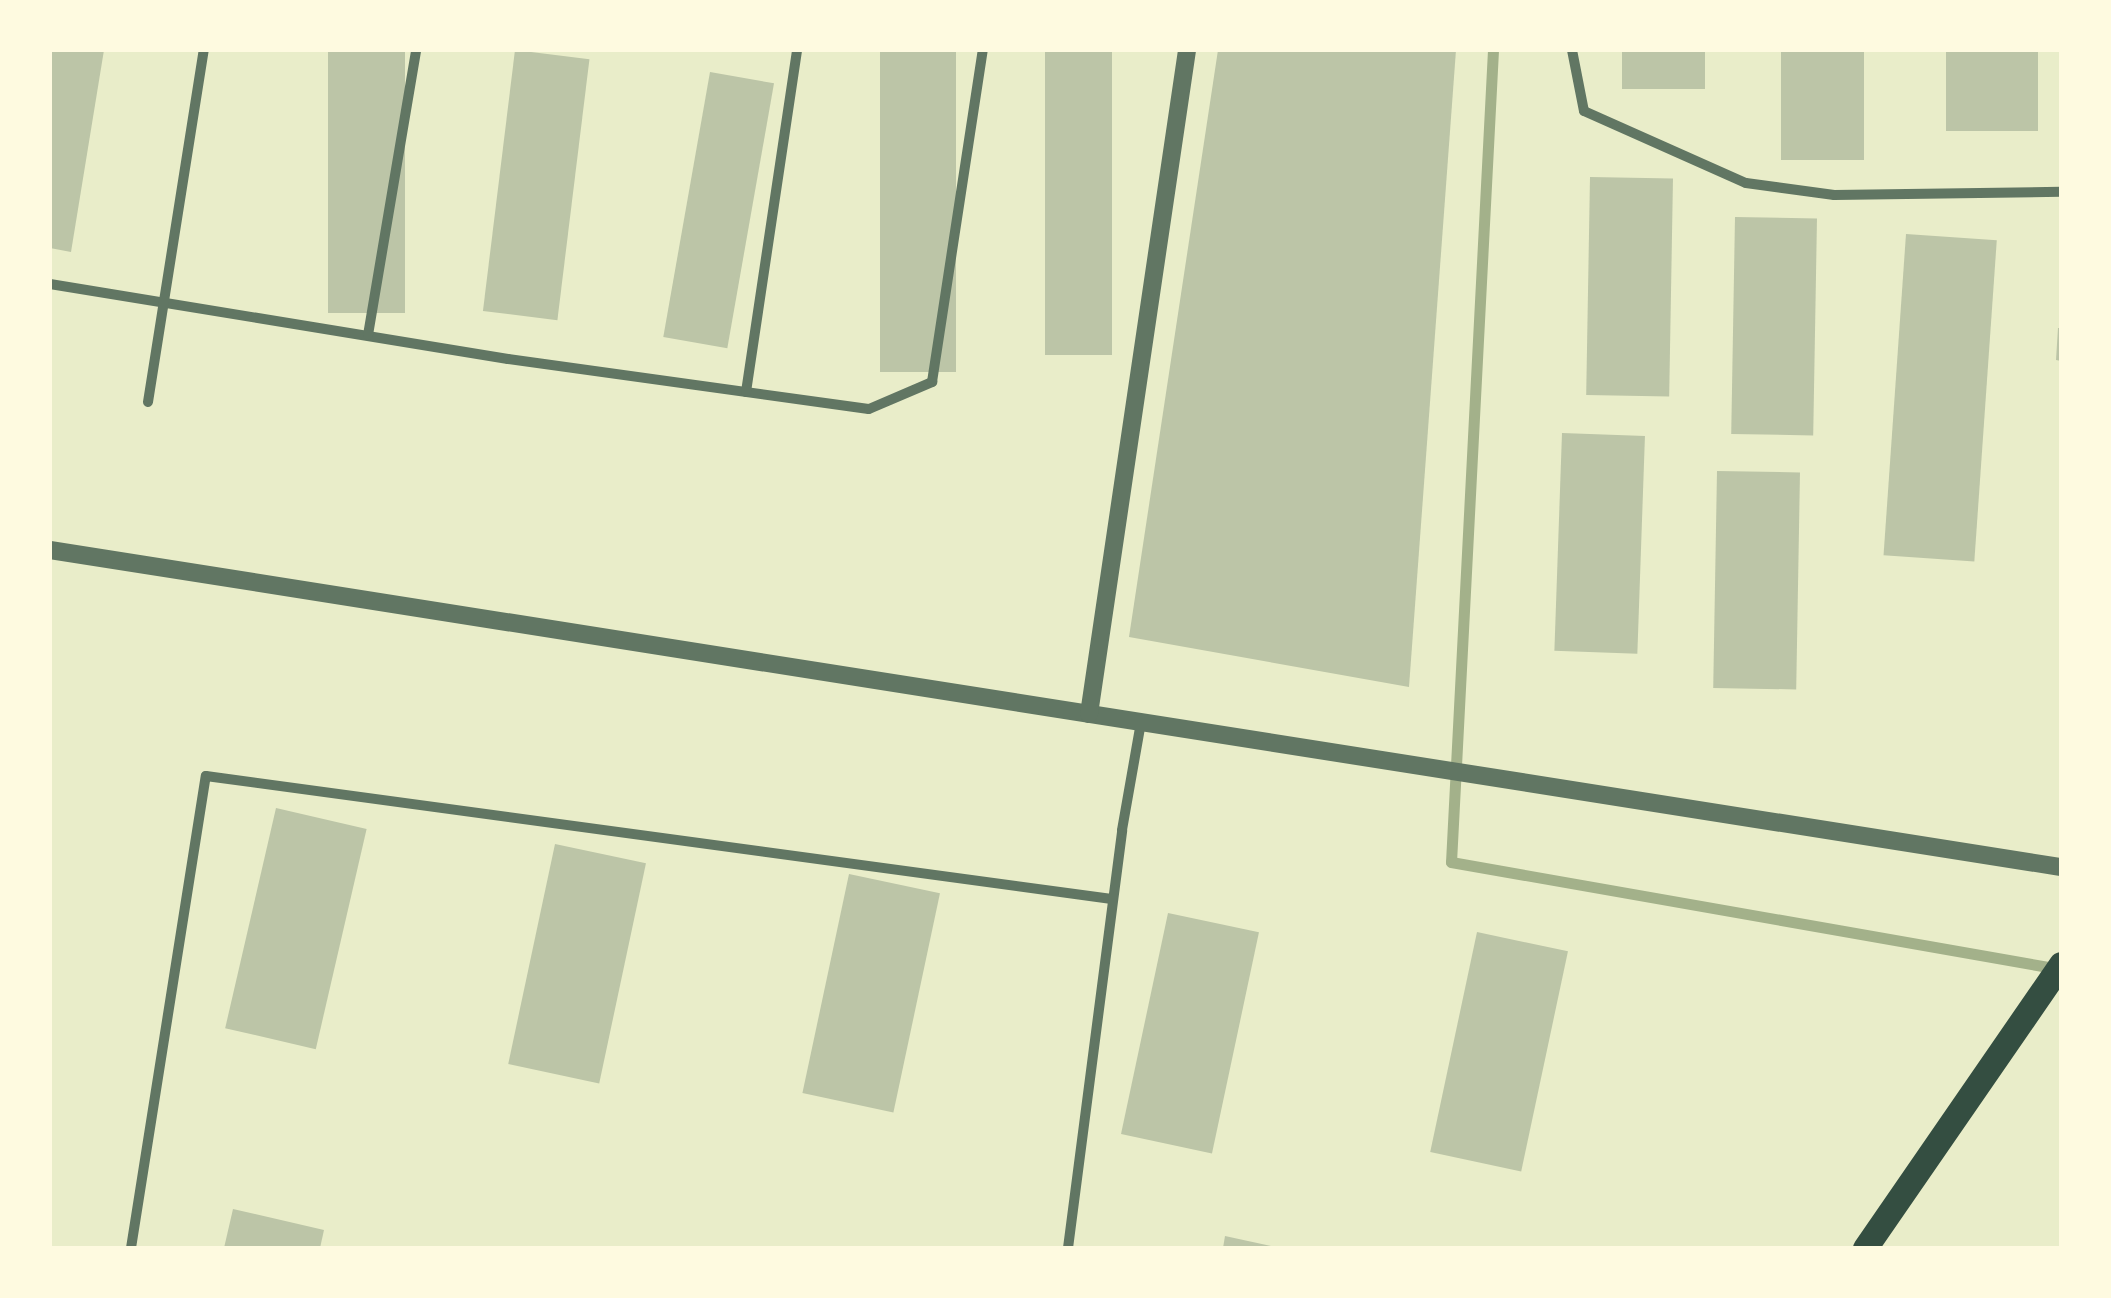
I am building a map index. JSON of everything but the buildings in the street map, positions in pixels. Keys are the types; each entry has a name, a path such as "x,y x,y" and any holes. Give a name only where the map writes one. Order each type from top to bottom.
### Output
{"main road":[{"path":"1865,1248 2061,964"}],"street":[{"path":"148,402 204,50"},
{"path":"368,335 416,50"},
{"path":"746,392 797,50"},
{"path":"50,284 868,410 932,382 984,50"},
{"path":"1089,714 1187,50"},
{"path":"1572,50 1584,111 1746,183 1834,195 2061,192"},
{"path":"50,550 2061,867"},
{"path":"1068,1248 1112,898 1141,722"},
{"path":"132,1248 206,776 1112,898"}],"waterway":[{"path":"1493,50 1451,862 2060,969"}]}
